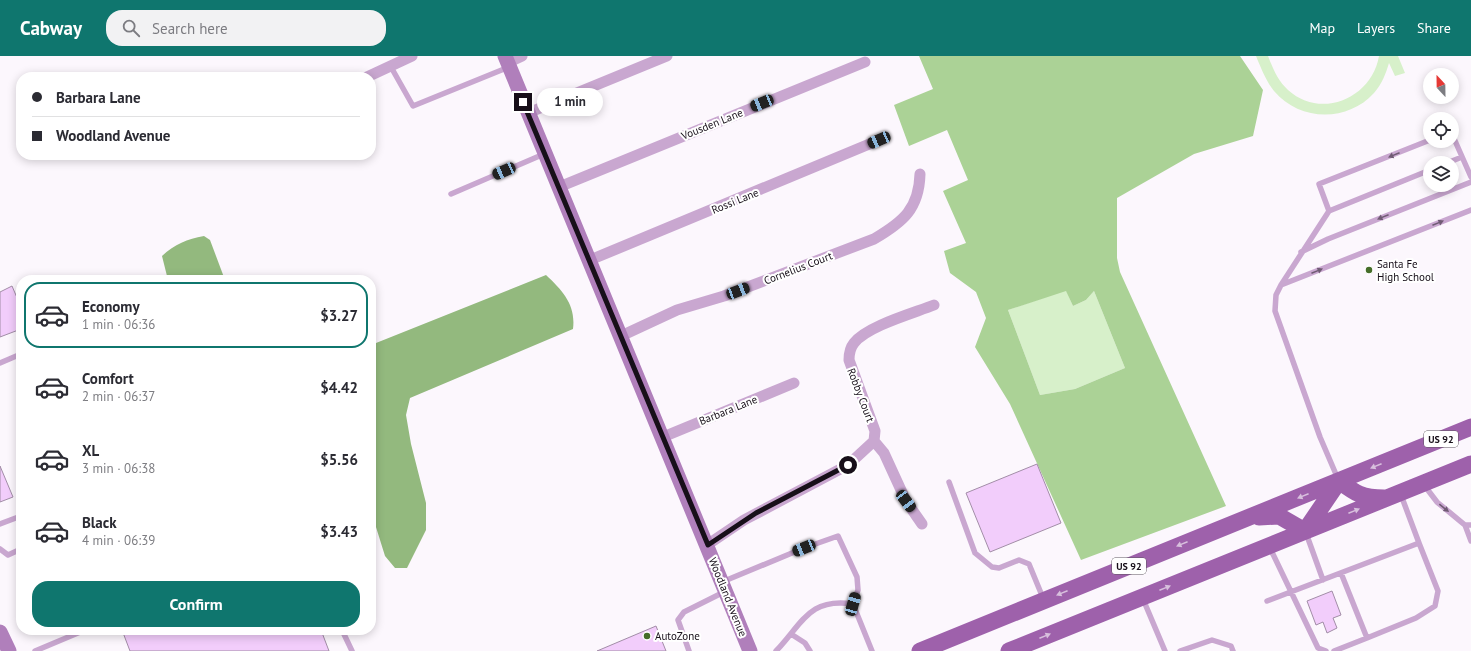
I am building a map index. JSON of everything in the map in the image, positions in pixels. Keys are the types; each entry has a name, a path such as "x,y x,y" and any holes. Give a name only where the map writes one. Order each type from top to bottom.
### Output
{"main road":[{"name":"US 92","path":"920,651 1471,427"},
{"path":"1009,651 1471,464"},
{"path":"1305,531 1339,481 1357,494 1369,498 1393,495"},
{"path":"1246,518 1279,516 1305,531"}],"street":[{"path":"376,73 412,56"},
{"path":"507,62 522,56"},
{"path":"528,113 667,56"},
{"name":"Woodland Avenue","path":"507,62 708,545 750,651"},
{"name":"Vousden Lane","path":"559,187 865,62"},
{"name":"Rossi Lane","path":"590,260 879,140"},
{"name":"Cornelius Court","path":"621,336 677,310 724,296 874,239 898,225 913,206 920,186 920,174"},
{"name":"Robby Court","path":"922,524 906,501 884,453 874,441 875,431 849,360 850,349 854,342 866,333 934,305"},
{"name":"Barbara Lane","path":"662,437 794,383"},
{"path":"708,545 744,520 848,465 874,441"},
{"path":"0,632 8,651"}],"lane":[{"path":"391,67 413,106 507,62"},
{"path":"1329,211 1319,184 1423,143"},
{"path":"1458,148 1471,177"},
{"path":"451,194 544,154"},
{"path":"1339,481 1320,437 1275,311 1276,295 1301,252 1329,211 1423,173"},
{"path":"1301,252 1328,239 1471,182"},
{"path":"1281,285 1471,210"},
{"path":"0,362 16,356"},
{"path":"949,482 975,553 992,567 999,568 1019,560 1029,564 1044,600"},
{"path":"1422,484 1437,502 1468,525 1471,541"},
{"path":"1334,651 1416,618 1435,606 1438,591 1419,543 1393,495"},
{"path":"0,524 16,518"},
{"path":"1305,531 1323,580"},
{"path":"689,651 678,620 684,612 724,587 804,548 838,536 857,577 858,590 853,604 872,651"},
{"path":"1268,601 1419,543"},
{"path":"1269,546 1318,648 1326,651"},
{"path":"0,549 8,555 16,551"},
{"path":"1341,573 1367,638"},
{"path":"1143,597 1165,651"},
{"path":"776,651 808,613 818,606 841,602 853,604"},
{"path":"791,634 805,643 810,651"},
{"path":"34,651 73,635"},
{"path":"344,635 352,651"},
{"path":"1180,651 1212,640 1231,646 1233,651"}],"shaded area":[{"path":"919,56 1240,56 1263,90 1253,136 1194,154 1117,198 1117,258 1120,272 1226,506 1081,560 1010,404 975,347 986,318 976,292 950,273 944,251 966,243 943,191 968,180 947,130 909,146 894,105 933,89","holes":["1066,291 1073,306 1086,300 1094,291 1125,368 1075,389 1040,395 1008,310"]},
{"path":"1256,56 1268,56 1281,83 1288,90 1301,99 1315,103 1329,104 1343,100 1356,93 1366,83 1374,71 1379,56 1398,56 1405,73 1395,76 1389,63 1379,86 1363,103 1338,113 1310,113 1285,101 1274,91"},
{"path":"204,236 210,240 223,275 167,275 162,256 172,248 192,239"},
{"path":"546,275 567,299 573,320 573,329 410,398 406,415 411,444 426,503 426,530 407,568 395,568 385,556 376,527 376,343"},
{"path":"1066,290 1073,306 1086,300 1094,291 1125,368 1075,389 1040,395 1008,310"}],"building":[{"path":"12,286 16,295 16,331 0,337 0,292"},
{"path":"1037,464 1061,523 990,552 966,493"},
{"path":"0,466 13,497 0,502"},
{"path":"1332,591 1341,615 1333,618 1337,628 1327,633 1323,622 1316,625 1307,601"},
{"name":"AutoZone","path":"656,626 666,651 597,651"},
{"path":"124,635 323,635 329,651 130,651"}],"place":[{"name":"Santa Fe High School","path":"1369,270"},
{"name":"AutoZone","path":"647,636"}],"route":[{"path":"523,102 549,166 572,216 681,484 708,545 744,520 778,500 848,465"}]}
